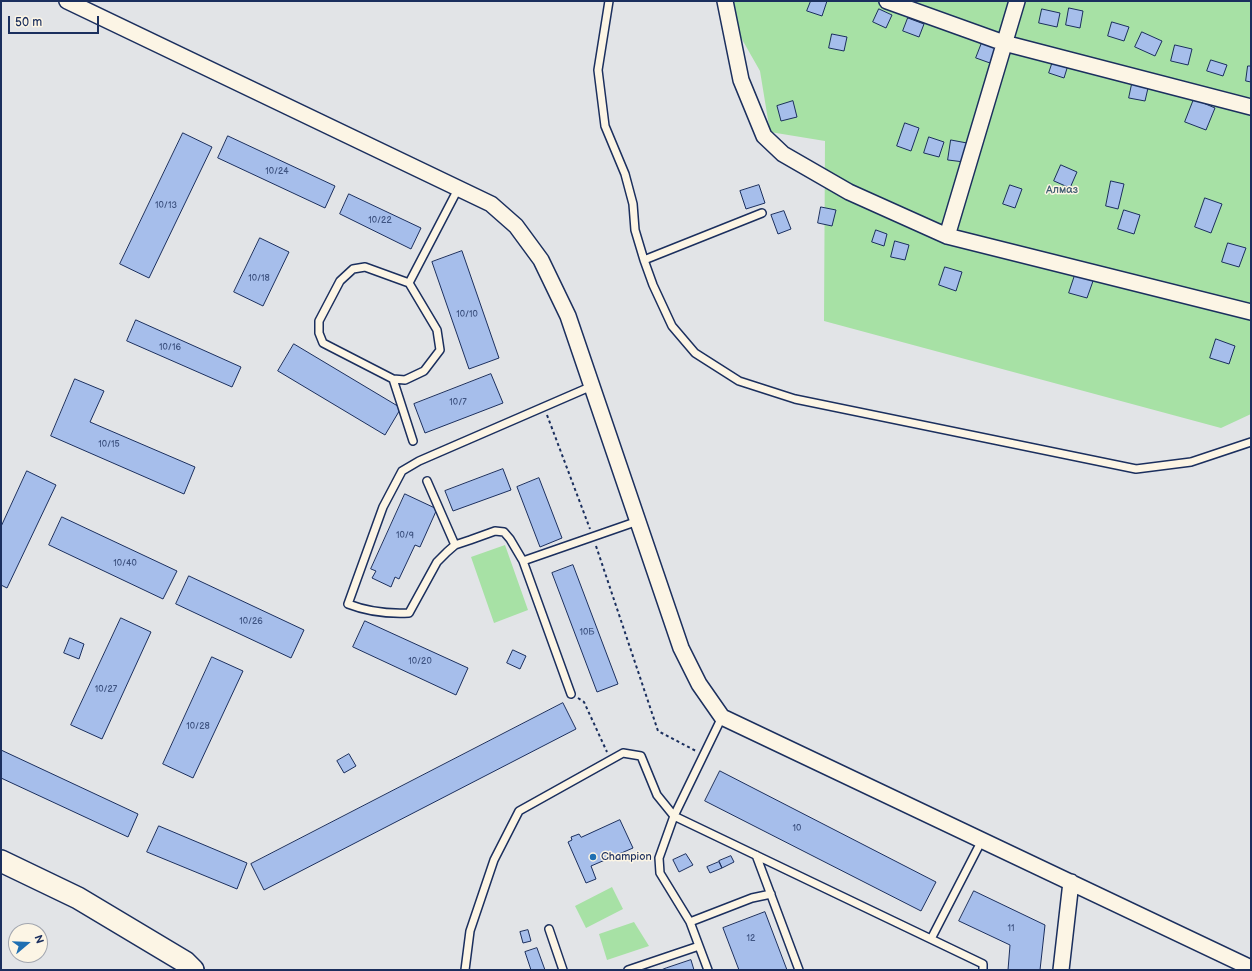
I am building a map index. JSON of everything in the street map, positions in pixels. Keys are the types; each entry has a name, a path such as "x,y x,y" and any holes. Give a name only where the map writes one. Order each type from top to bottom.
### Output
{"street":[{"path":"67,1 491,204 516,226 541,260 568,316 681,648 699,684 722,716 1251,968"},
{"path":"724,1 741,80 764,136 783,154 849,192 947,236 1251,312"},
{"path":"887,1 1004,43 1251,107"},
{"path":"947,236 1017,1"},
{"path":"1,860 78,898 185,962 193,970"},
{"path":"1061,970 1071,882"}],"lane":[{"path":"609,1 598,70 605,126 625,174 633,204 635,230 653,286 672,326 695,353 739,380 795,399 1136,469 1191,462 1251,442"},
{"path":"410,283 458,188"},
{"path":"644,260 762,213"},
{"path":"365,267 410,283 437,330 440,350 424,371 406,380 393,379 324,343 319,333 319,321 340,281 353,268 365,267"},
{"path":"393,379 413,441"},
{"path":"571,694 523,562 510,539 504,532 495,531 456,545 437,562 409,613 397,614 358,608 348,604 383,507 402,471 419,460 592,386"},
{"path":"427,481 456,545"},
{"path":"523,562 638,521"},
{"path":"708,970 690,922 660,873 658,858 674,816 722,716"},
{"path":"465,970 470,931 494,860 519,811 623,753 641,756 657,795 674,816 983,964 983,970"},
{"path":"932,939 982,840"},
{"path":"756,855 800,970"},
{"path":"690,922 752,898 771,894"},
{"path":"549,929 563,970"},
{"path":"628,970 699,946"}],"path":[{"path":"543,406 593,537 658,730 704,755"},
{"path":"571,694 584,702 611,760"}],"green space":[{"name":"Алмаз","path":"725,1 1251,1 1251,414 1221,428 824,321 825,141 770,132 760,71 727,13"},
{"path":"505,545 528,610 494,623 471,557"},
{"path":"612,887 623,909 586,928 575,906"},
{"path":"634,922 649,946 607,960 599,934"}],"building":[{"path":"811,1 827,1 822,16 807,11"},
{"path":"1069,8 1083,11 1080,28 1066,25"},
{"path":"879,9 892,15 886,28 873,22"},
{"path":"1042,9 1060,13 1057,27 1039,23"},
{"path":"908,18 924,24 919,37 903,31"},
{"path":"1112,22 1129,27 1124,41 1108,36"},
{"path":"1142,32 1162,41 1155,56 1135,47"},
{"path":"832,34 847,37 844,51 829,48"},
{"path":"983,40 996,45 990,63 976,58"},
{"path":"1175,45 1192,49 1188,65 1171,61"},
{"path":"1054,58 1069,62 1064,78 1049,73"},
{"path":"1211,60 1227,65 1223,76 1207,71"},
{"path":"1248,66 1251,66 1251,82 1246,81"},
{"path":"1132,84 1148,88 1145,101 1129,98"},
{"path":"1194,99 1215,108 1206,130 1185,122"},
{"path":"793,101 797,117 781,121 777,106"},
{"path":"905,123 919,128 911,151 897,146"},
{"path":"183,133 212,147 149,278 120,264"},
{"path":"228,136 335,186 325,208 218,158"},
{"path":"929,137 944,142 939,157 924,153"},
{"path":"951,140 967,143 964,162 948,160"},
{"path":"1061,165 1077,172 1070,188 1054,181"},
{"path":"1111,181 1124,184 1118,209 1106,206"},
{"path":"759,185 765,203 746,209 740,191"},
{"path":"1010,185 1022,189 1015,208 1003,204"},
{"path":"349,194 421,228 411,249 340,214"},
{"path":"1205,198 1222,204 1211,233 1195,227"},
{"path":"821,207 836,210 832,226 818,223"},
{"path":"1124,210 1140,215 1134,234 1118,229"},
{"path":"784,211 791,229 778,234 771,215"},
{"path":"876,230 887,234 884,246 872,242"},
{"path":"260,238 289,252 263,306 234,292"},
{"path":"895,241 909,245 905,260 891,257"},
{"path":"1228,243 1246,248 1239,267 1222,262"},
{"path":"462,251 499,358 469,369 432,262"},
{"path":"945,267 962,272 956,291 939,285"},
{"path":"1075,275 1093,281 1087,298 1069,293"},
{"path":"136,320 241,367 232,387 127,341"},
{"path":"1216,339 1235,346 1229,364 1210,358"},
{"path":"294,344 401,408 385,435 278,371"},
{"path":"491,374 503,403 425,433 414,404"},
{"path":"75,379 104,391 90,422 195,467 184,494 51,436"},
{"path":"503,469 511,490 453,511 445,491"},
{"path":"27,471 56,485 7,588 1,585 1,527"},
{"path":"539,478 562,538 540,547 517,487"},
{"path":"405,494 437,509 420,547 415,545 399,579 395,577 391,587 372,578 376,571 371,569"},
{"path":"62,517 177,571 163,599 49,545"},
{"path":"573,565 618,684 597,692 552,573"},
{"path":"189,576 304,630 291,658 176,604"},
{"path":"121,618 151,632 102,739 71,725"},
{"path":"365,621 468,668 456,695 353,647"},
{"path":"70,638 84,644 79,659 64,653"},
{"path":"513,650 526,656 520,669 507,663"},
{"path":"212,657 243,671 193,778 163,764"},
{"path":"563,703 576,729 264,890 251,864"},
{"path":"1,750 138,814 128,837 1,778"},
{"path":"349,754 356,766 344,773 337,761"},
{"path":"720,771 936,882 921,911 705,801"},
{"name":"Champion","path":"620,820 633,848 591,866 596,879 586,883 568,842 572,840 571,837 579,834 581,837"},
{"path":"159,826 247,863 237,889 147,852"},
{"path":"686,854 693,865 679,872 673,860"},
{"path":"731,856 734,862 722,868 719,861"},
{"path":"719,862 722,868 710,873 707,867"},
{"path":"974,891 1045,925 1040,970 1008,970 1010,945 959,921"},
{"path":"765,912 787,970 739,970 723,928"},
{"path":"528,930 531,941 523,943 520,932"},
{"path":"537,948 545,970 531,970 525,952"},
{"path":"691,960 694,970 661,970 666,968"}],"place":[{"name":"Champion","path":"593,857"}]}
